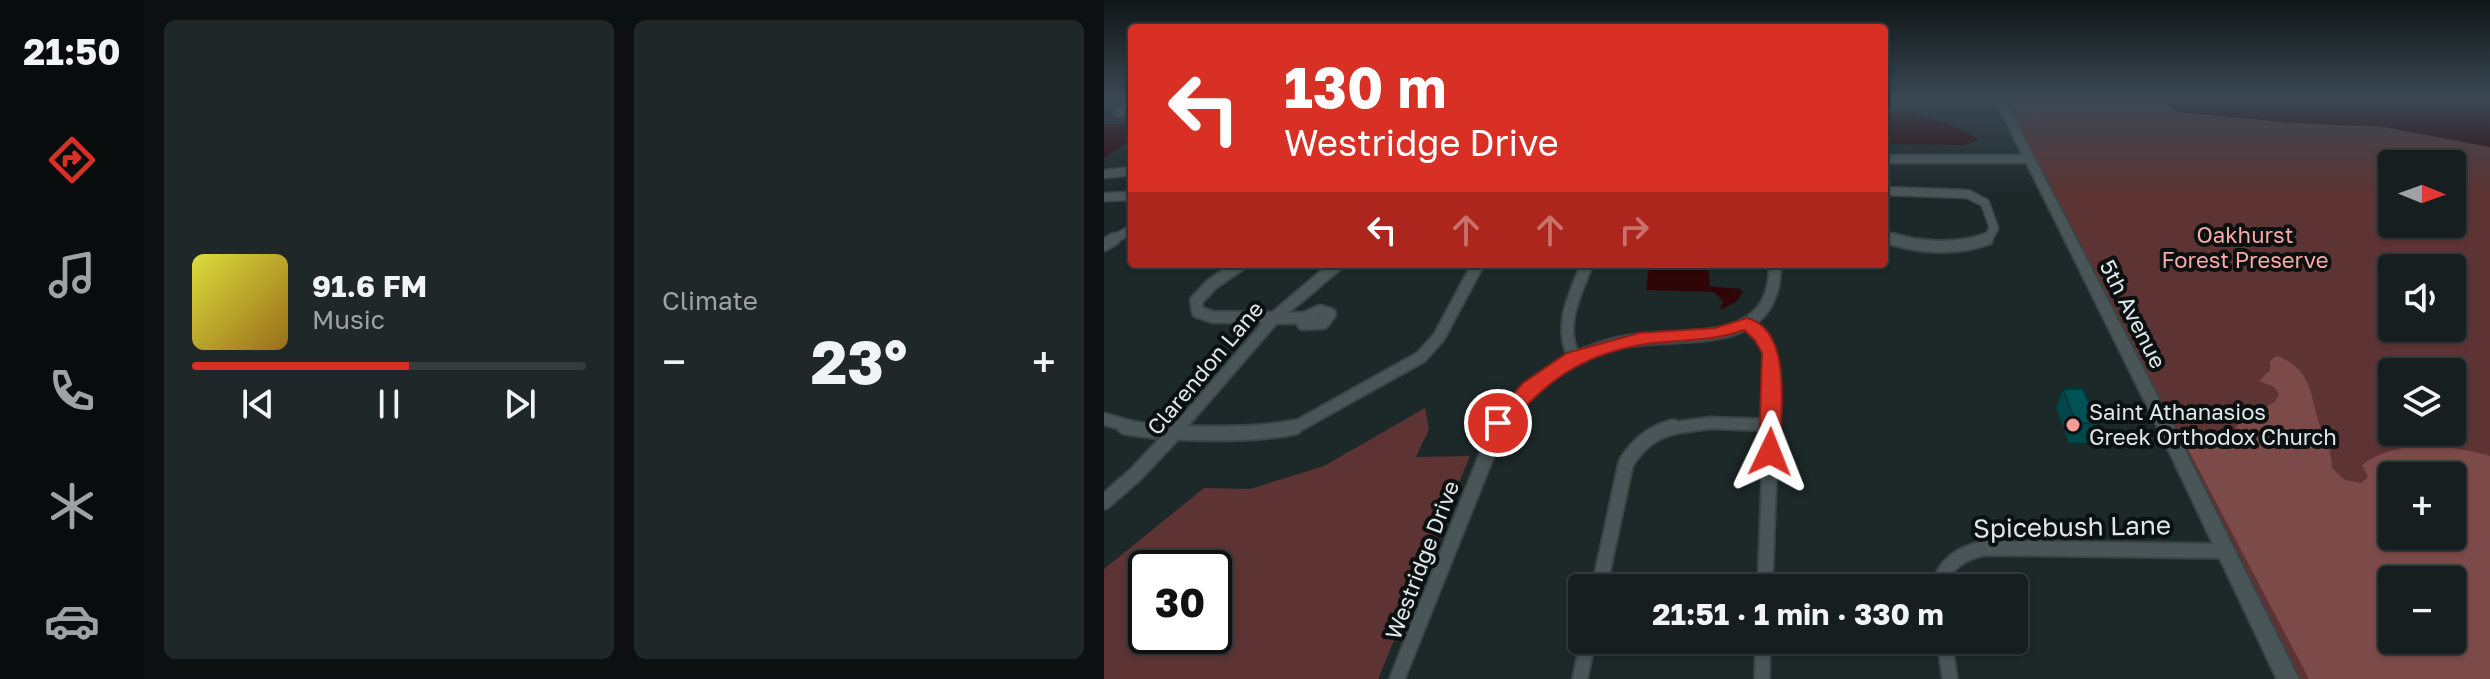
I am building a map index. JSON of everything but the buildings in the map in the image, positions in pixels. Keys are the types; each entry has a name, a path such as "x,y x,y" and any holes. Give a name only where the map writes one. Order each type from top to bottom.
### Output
{"street":[{"name":"5th Avenue","path":"2015,131 2164,423 2288,679"},
{"path":"1888,159 2029,159"},
{"path":"1104,174 1128,171"},
{"path":"1888,191 1953,191 1972,195 1986,206 1994,231 1985,241 1969,244 1903,244 1888,238"},
{"path":"1104,197 1128,196"},
{"path":"1104,245 1128,231"},
{"path":"1235,268 1202,292 1196,301 1198,312 1213,317 1304,318"},
{"name":"Clarendon Lane","path":"1104,502 1137,475 1177,432 1273,317 1297,293 1332,268"},
{"path":"1104,419 1141,430 1177,432 1268,432 1294,428 1409,365 1431,348 1476,268"},
{"path":"1574,357 1566,346 1565,326 1586,268"},
{"path":"1766,574 1771,353 1762,336 1747,323 1770,302 1775,268"},
{"name":"Westridge Drive","path":"1397,679 1498,423 1530,388 1574,357 1639,339 1717,334 1747,323"},
{"path":"1602,574 1626,463 1631,450 1642,438 1653,431 1677,426 1771,425"},
{"name":"Spicebush Lane","path":"1945,574 1950,563 1964,552 1985,548 2225,551"},
{"path":"1580,679 1585,654"},
{"path":"1762,679 1763,654"},
{"path":"1946,654 1950,679"}],"green space":[{"name":"Oakhurst Forest Preserve","path":"2018,131 2490,131 2490,679 2301,679"},
{"path":"1425,408 1429,429 1416,457 1470,456 1378,679 1104,679 1104,569 1204,488 1250,489 1324,466"}],"shaded area":[{"path":"1104,131 1128,131 1128,142 1104,158"},
{"path":"1888,131 1964,131 1979,139 1965,145 1888,144"},
{"path":"2404,131 2490,131 2490,147"},
{"path":"1649,268 1708,268 1710,286 1740,289 1743,292 1736,302 1720,310 1723,301 1714,292 1646,290"},
{"path":"2276,356 2297,367 2303,375 2330,451 2332,468 2345,480 2361,483 2368,477 2362,465 2375,457 2407,448 2442,447 2490,456 2490,679 2309,679 2188,449 2202,440 2232,435 2242,418 2275,402 2279,394 2274,387 2259,381 2270,370 2270,361"}],"place":[{"name":"Saint Athanasios Greek Orthodox Church","path":"2073,425"}],"route":[{"path":"1498,423 1530,388 1574,357 1639,339 1717,334 1747,323 1762,336 1773,363 1770,452"}]}
